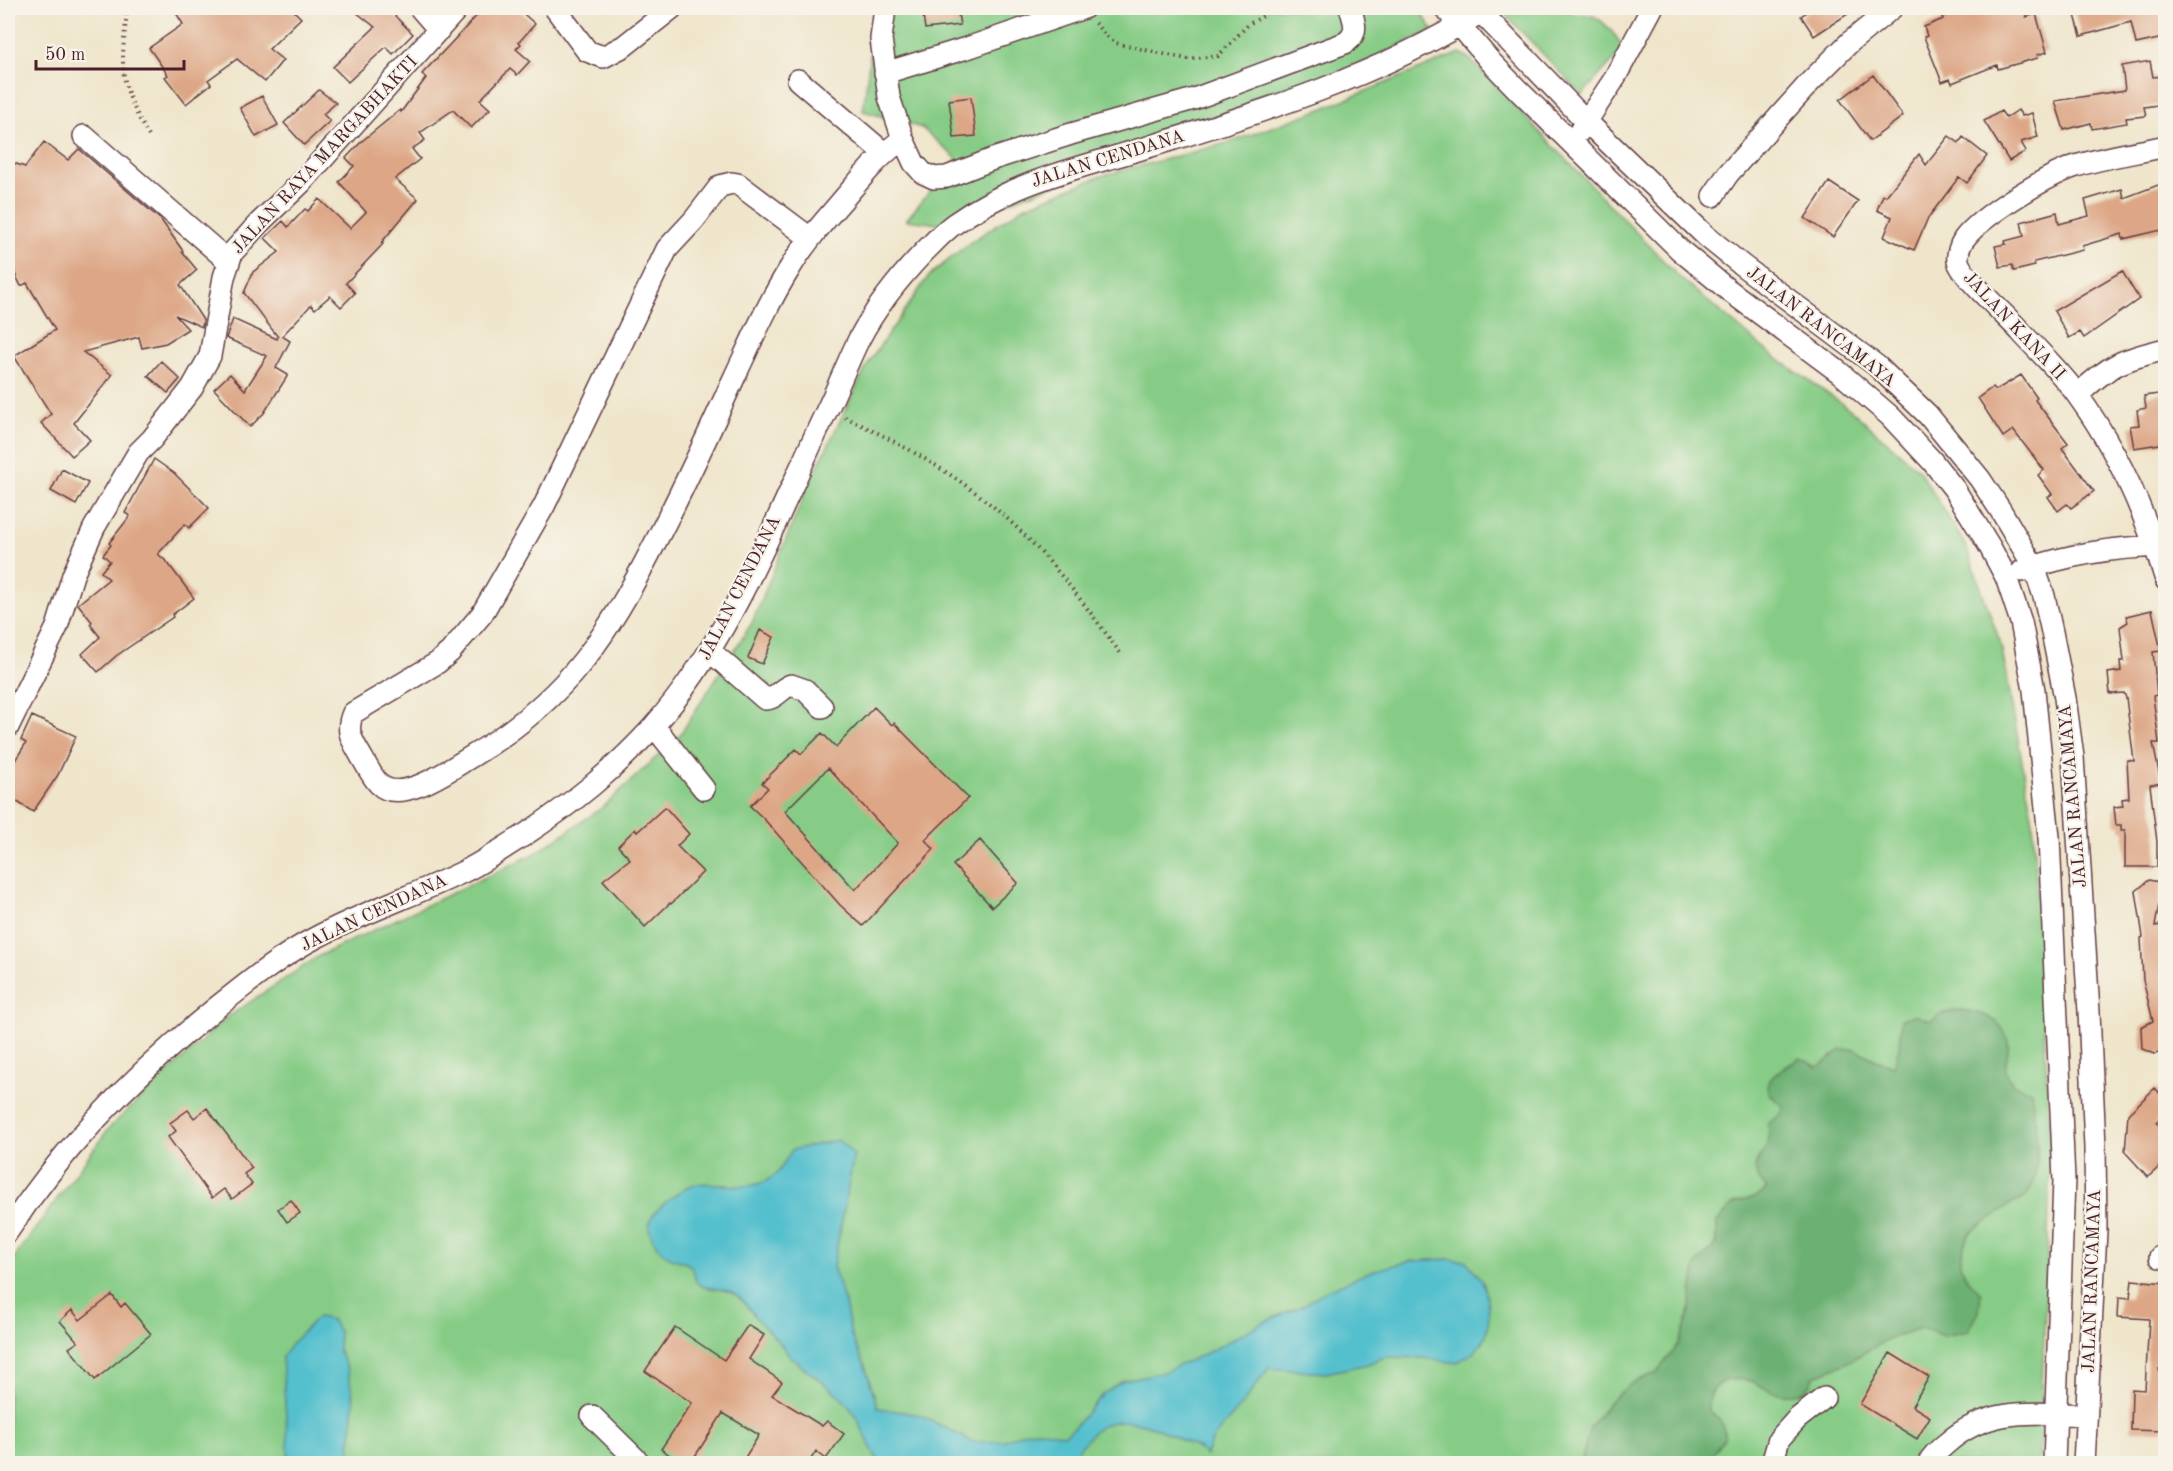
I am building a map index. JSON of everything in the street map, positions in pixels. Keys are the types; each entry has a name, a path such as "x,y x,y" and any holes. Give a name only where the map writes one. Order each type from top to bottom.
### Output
{"street":[{"path":"420,8 439,30"},
{"name":"JALAN RAYA MARGABHAKTI","path":"8,727 57,627 74,575 94,528 138,453 152,439 192,388 210,356 228,261 246,237 302,182 458,8"},
{"path":"555,8 587,51 603,57 624,46 672,8"},
{"path":"885,8 881,39 889,97 903,139 918,169 928,177 941,178 993,159 1194,99 1345,43 1354,36 1355,30 1350,8"},
{"path":"885,73 1084,8"},
{"name":"JALAN RANCAMAYA","path":"1445,8 1491,62 1571,144 1705,272 1839,372 1890,416 1932,461 1955,490 2006,577 2021,622 2034,690 2049,837 2064,1180 2054,1464"},
{"path":"1571,144 1613,81 1652,8"},
{"path":"1713,196 1728,174 1811,81 1850,42 1892,8"},
{"name":"JALAN RANCAMAYA","path":"1479,10 1587,122 1707,237 1877,366 1928,415 1980,479 2034,567 2044,596 2066,698 2073,757 2095,1147 2096,1231 2084,1464"},
{"name":"JALAN CENDANA","path":"8,1232 37,1187 76,1140 124,1090 176,1040 250,980 315,937 466,870 495,854 586,792 616,766 654,726 710,651 746,583 860,337 907,269 944,232 971,213 1014,189 1054,173 1146,147 1297,99 1435,40 1479,10"},
{"path":"798,80 884,153"},
{"path":"84,136 228,261"},
{"path":"810,237 738,184 725,183 716,190 694,220 667,249 544,506 482,614 437,663 353,713 348,730 351,740 380,785 396,792 406,790 421,785 472,757 506,735 537,709 592,650 633,587 761,320 786,274 810,237 884,153 903,139"},
{"name":"JALAN KANA II","path":"2166,146 2088,163 2057,174 1994,213 1973,229 1960,246 1958,262 1962,270 2078,395 2105,437 2160,546 2166,580"},
{"path":"2078,395 2097,375 2112,366 2166,349"},
{"path":"2006,577 2079,555 2160,546"},
{"path":"710,651 765,699 774,697 791,685 805,690 822,707"},
{"path":"654,726 704,789"},
{"path":"2042,762 2073,757"},
{"path":"1772,1464 1779,1439 1797,1419 1824,1398"},
{"path":"1928,1464 1951,1440 1975,1424 2007,1414 2086,1415"},
{"path":"592,1416 642,1464"}],"path":[{"path":"127,8 123,60 124,80 130,100 150,138"},
{"path":"1084,8 1104,34 1116,43 1187,59 1218,56 1269,8"},
{"path":"828,409 919,454 986,501 1014,525 1050,564 1092,614 1121,654"}],"green space":[{"path":"889,8 1418,8 1433,30 1374,58 1253,109 946,225 906,220 957,159 922,128 863,111 872,37"},
{"path":"1499,8 1565,8 1576,14 1593,16 1611,30 1623,49 1582,95"},
{"path":"1460,53 1468,57 1679,277 1768,352 1851,410 1919,470 1966,546 2001,645 2033,822 2051,1157 2039,1463 8,1464 8,1266 109,1128 226,1018 319,956 534,854 603,807 679,736 752,623 807,488 869,362 928,277 969,243 1024,207 1101,176 1231,142 1324,108"},
{"path":"1961,1010 1990,1018 1997,1022 2006,1034 2008,1045 2006,1071 2012,1084 2031,1091 2037,1148 2035,1178 2030,1190 2023,1199 2003,1209 1974,1230 1964,1245 1960,1265 1969,1280 1981,1293 1979,1312 1968,1331 1944,1336 1921,1328 1890,1338 1844,1364 1814,1376 1807,1388 1795,1394 1774,1392 1752,1382 1726,1381 1711,1393 1708,1410 1722,1423 1725,1437 1712,1455 1693,1463 1584,1463 1582,1459 1590,1427 1610,1401 1632,1383 1656,1373 1679,1344 1689,1315 1696,1265 1717,1243 1717,1222 1734,1203 1757,1197 1767,1189 1757,1175 1756,1165 1769,1141 1768,1124 1781,1114 1784,1106 1769,1091 1768,1084 1771,1078 1801,1058 1818,1067 1841,1050 1855,1049 1894,1066 1899,1047 1901,1019 1914,1015 1931,1021 1940,1014"}],"water":[{"path":"838,1140 854,1155 833,1267 845,1303 851,1335 865,1366 878,1408 920,1415 973,1442 1003,1441 1027,1431 1039,1430 1064,1435 1073,1429 1102,1395 1124,1380 1164,1372 1207,1353 1262,1323 1304,1305 1325,1291 1372,1271 1411,1261 1450,1259 1466,1261 1482,1280 1486,1291 1489,1318 1486,1335 1475,1352 1456,1363 1422,1358 1385,1357 1368,1364 1326,1373 1269,1368 1239,1409 1217,1433 1206,1455 1195,1447 1155,1428 1130,1421 1118,1421 1096,1430 1065,1463 880,1463 855,1415 842,1398 791,1357 737,1296 729,1291 699,1284 690,1265 665,1254 652,1238 649,1228 650,1221 658,1209 682,1190 704,1183 753,1185 777,1173 792,1150"},
{"path":"318,1317 332,1320 339,1332 338,1349 348,1371 354,1401 349,1463 289,1463 282,1357 293,1342"}],"building":[{"path":"173,8 291,8 301,18 269,49 283,60 265,82 237,59 208,80 211,84 186,104 165,77 168,75 149,48 183,24"},
{"path":"351,8 400,8 395,16 413,34 393,54 386,47 348,82 333,67 375,27"},
{"path":"484,8 517,8 535,24 519,42 521,44 516,49 530,61 517,75 510,69 480,100 490,109 471,128 453,110 420,133 425,140 412,149 420,159 395,179 418,199 381,243 383,244 346,283 355,293 341,307 330,296 315,309 311,305 282,336 290,341 276,368 288,375 264,413 250,427 214,389 230,374 245,390 267,356 226,338 233,319 277,339 278,337 244,293 253,272 279,252 265,238 283,221 288,227 305,209 308,211 319,199 350,228 366,212 339,182 354,166 346,158 362,141 400,110 401,112 426,78 422,74"},
{"path":"922,8 957,8 960,25 925,29"},
{"path":"1813,8 1857,8 1814,36 1801,16"},
{"path":"1965,8 2024,8 2026,17 2036,14 2047,52 2037,55 2038,58 1998,69 1997,65 1952,83 1950,79 1942,82 1924,37 1927,36 1924,27"},
{"path":"2073,8 2166,8 2166,31 2161,32 2163,38 2136,44 2131,22 2081,36"},
{"path":"2150,61 2153,77 2163,76 2166,104 2144,107 2146,116 2126,118 2127,123 2092,129 2091,123 2064,130 2055,101 2125,90 2122,66"},
{"path":"1873,75 1903,116 1870,141 1840,100"},
{"path":"319,90 336,103 323,114 330,121 304,145 284,123"},
{"path":"262,96 278,125 256,137 240,108"},
{"path":"971,97 976,136 954,138 949,100"},
{"path":"2018,110 2022,116 2032,113 2038,137 2021,142 2026,151 2009,161 1984,121 2001,111 2006,118"},
{"path":"1949,136 1959,143 1963,137 1987,156 1967,183 1959,177 1928,218 1914,250 1884,237 1892,217 1877,210 1883,195 1886,196 1919,154 1926,165"},
{"path":"44,142 68,160 79,149 161,220 197,270 180,285 203,320 202,327 175,315 188,329 166,343 142,348 139,337 83,352 112,375 74,423 90,440 72,456 41,423 51,414 14,356 55,330 27,283 21,286 8,260 8,161 25,167"},
{"path":"1829,182 1858,201 1833,237 1805,218"},
{"path":"2166,182 2166,229 2123,239 2122,234 2082,246 2083,250 2034,262 2035,266 2014,271 2012,265 2000,267 1995,246 2024,236 2021,222 2057,212 2059,224 2089,216 2085,200 2122,189 2124,198"},
{"path":"2122,271 2139,299 2084,338 2080,332 2069,338 2054,311"},
{"path":"161,361 180,379 168,393 148,376"},
{"path":"2021,375 2037,398 2035,400 2068,443 2062,448 2094,491 2071,508 2067,504 2058,511 2048,497 2052,494 2038,475 2044,470 2013,430 2003,437 1978,398 1993,387 1996,390"},
{"path":"2166,393 2166,443 2134,448 2130,426 2139,425 2137,410 2146,408 2144,396"},
{"path":"154,459 174,473 209,508 189,528 185,524 158,554 167,562 194,598 172,615 173,617 116,656 98,672 82,654 100,637 78,604 109,579 101,572 110,561 103,555 111,545 109,543 130,516 125,513"},
{"path":"62,469 88,483 76,505 51,491"},
{"path":"2152,610 2161,651 2153,652 2157,695 2153,696 2159,743 2153,743 2161,783 2150,785 2157,842 2157,867 2125,867 2125,830 2121,830 2121,825 2116,825 2114,807 2123,806 2122,799 2129,798 2127,760 2134,761 2126,698 2124,693 2110,694 2108,673 2121,671 2120,661 2124,661 2120,627 2128,622 2126,616"},
{"path":"760,630 774,637 762,664 748,658"},
{"path":"874,707 892,725 894,723 968,798 925,840 934,849 863,926 840,905 750,806 768,788 762,783 796,749 801,754 822,733 836,747","holes":["828,768 898,843 855,890 785,811"]},
{"path":"32,716 76,736 58,775 33,812 8,796 8,772 26,743 21,740"},
{"path":"665,807 689,834 677,846 703,872 645,927 603,880 630,859 618,846 635,829 637,832"},
{"path":"980,840 1018,883 992,907 953,865"},
{"path":"2149,880 2163,883 2155,926 2166,924 2166,1051 2155,1054 2142,1049 2141,1027 2153,1021 2143,980 2141,938 2143,937 2136,891"},
{"path":"2155,1088 2166,1100 2166,1113 2156,1122 2166,1132 2166,1161 2148,1177 2125,1152 2128,1114"},
{"path":"207,1108 252,1168 244,1174 252,1184 232,1199 224,1189 212,1198 168,1137 176,1131 170,1123 188,1110 194,1118"},
{"path":"291,1200 300,1213 287,1222 278,1209"},
{"path":"2132,1280 2166,1283 2166,1370 2159,1369 2166,1395 2163,1431 2131,1430 2132,1389 2145,1390 2149,1319 2118,1317 2119,1297 2130,1298"},
{"path":"112,1295 121,1307 125,1303 151,1334 95,1380 69,1348 78,1342 60,1321 72,1310 80,1320"},
{"path":"748,1325 764,1335 749,1359 782,1382 772,1395 822,1426 827,1421 844,1434 826,1459 816,1451 808,1464 741,1464 759,1435 723,1413 690,1464 683,1464 661,1449 692,1403 645,1371 675,1327 724,1360"},
{"path":"1890,1353 1929,1377 1912,1406 1930,1417 1917,1439 1860,1404"}]}
